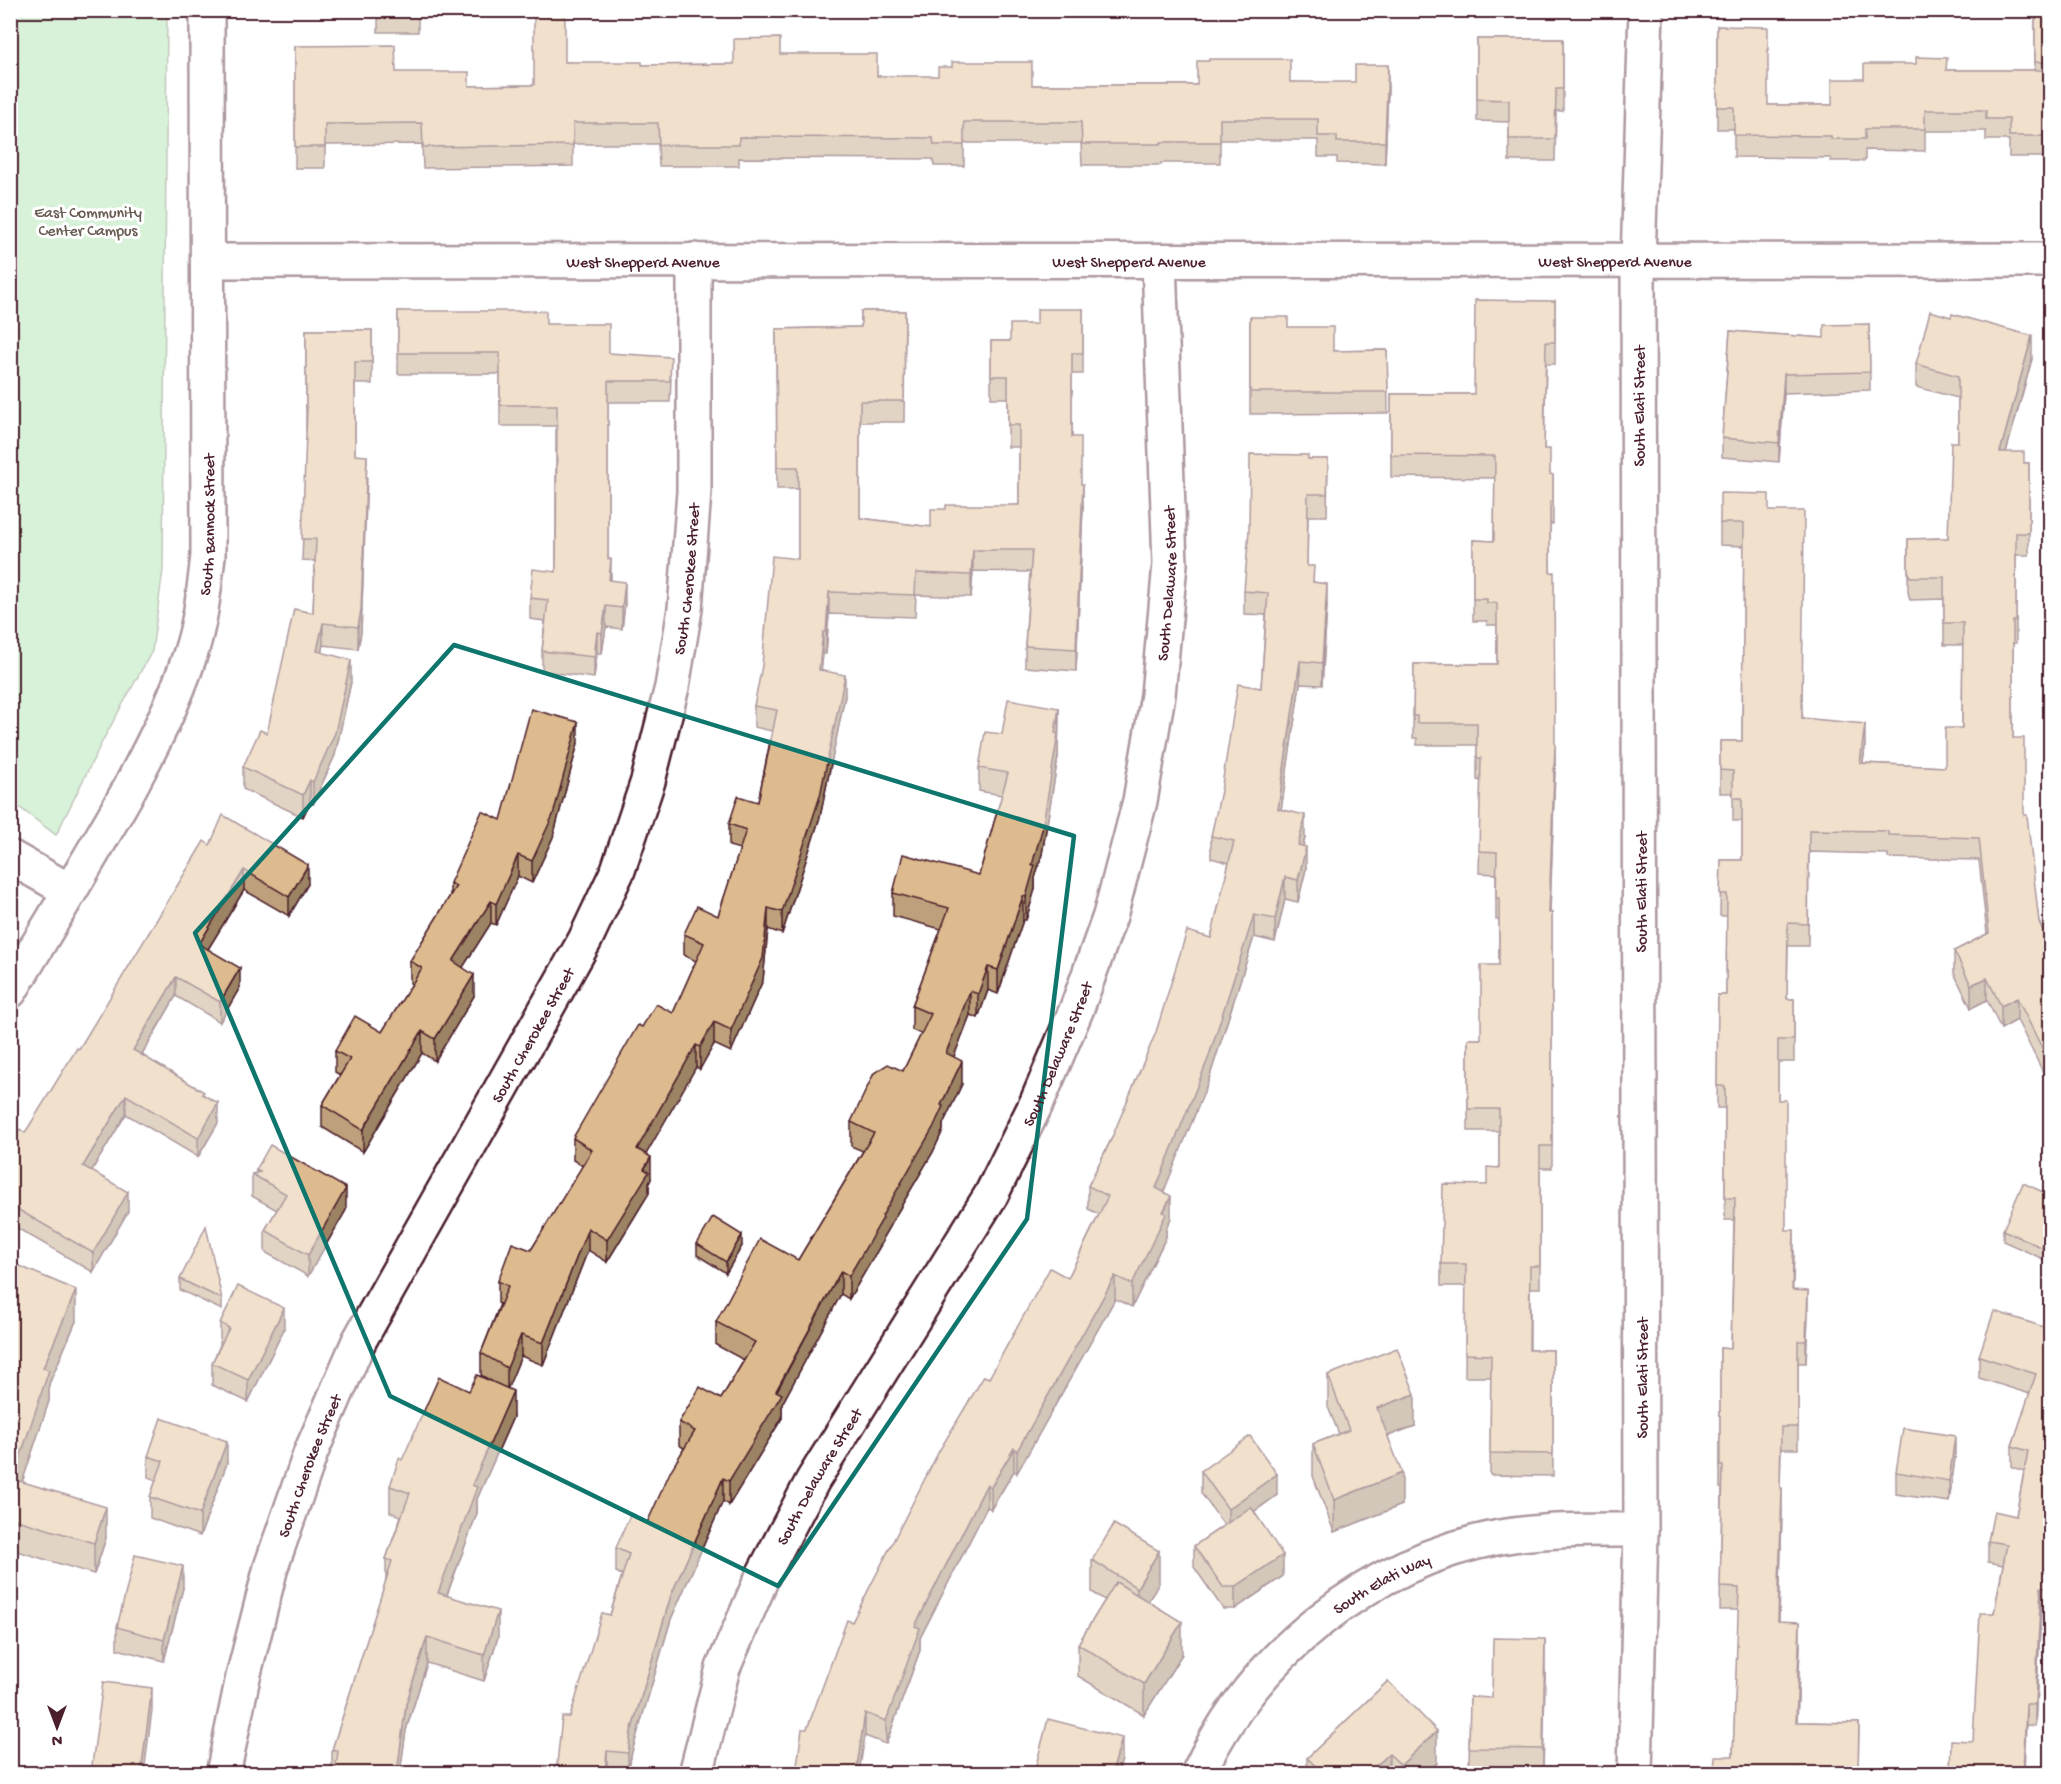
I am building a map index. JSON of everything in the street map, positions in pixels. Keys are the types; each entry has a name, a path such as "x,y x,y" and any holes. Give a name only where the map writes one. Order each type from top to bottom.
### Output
{"street":[{"name":"South Bannock Street","path":"10,991 146,758 171,706 193,643 201,605 208,556 207,10"},
{"name":"South Elati Street","path":"1635,1773 1641,1530 1638,261 1646,10"},
{"name":"South Cherokee Street","path":"223,1773 243,1677 271,1567 310,1452 364,1331 585,940 618,870 648,781 672,687 685,609 694,492 694,260"},
{"name":"West Shepperd Avenue","path":"208,261 2050,260"},
{"name":"South Delaware Street","path":"696,1773 723,1668 764,1572 813,1480 991,1195 1042,1092 1077,1008 1110,916 1140,801 1158,695 1170,564 1159,261"},
{"path":"10,857 70,891"},
{"name":"South Elati Way","path":"1198,1773 1210,1747 1243,1697 1283,1652 1334,1609 1383,1578 1440,1554 1499,1537 1561,1530 1641,1530"}],"highlighted area":[{"path":"454,645 1074,836 1027,1219 778,1586 390,1396 195,933"}],"green space":[{"name":"East Community Center Campus","path":"10,11 167,11 163,570 152,651 103,740 56,835 11,801"}],"building":[{"path":"418,10 418,11 378,11"},
{"path":"2035,10 2050,10 2050,62 2035,62"},
{"path":"534,12 565,12 565,62 642,62 642,65 734,64 734,39 780,38 780,54 877,54 877,76 938,76 938,67 952,67 952,62 1032,62 1032,85 1197,85 1197,61 1209,61 1209,59 1290,59 1290,82 1355,82 1355,65 1388,65 1385,142 1337,142 1337,136 1318,136 1318,119 1220,119 1220,142 1161,142 1161,144 1082,144 1081,122 964,122 964,145 934,145 933,138 739,137 739,145 659,145 658,123 573,123 573,145 423,147 422,123 325,124 325,147 295,147 295,46 395,45 396,72 469,72 469,86 534,85"},
{"path":"1717,26 1768,27 1768,105 1832,105 1832,79 1864,79 1864,64 1916,64 1916,57 1947,58 1946,70 2050,70 2050,119 2044,119 2044,136 2009,136 2009,119 1986,119 1986,110 1925,110 1925,129 1865,129 1865,139 1831,139 1831,136 1734,135 1734,107 1717,107"},
{"path":"1477,39 1563,39 1563,89 1556,89 1555,139 1509,139 1509,100 1477,99"},
{"path":"1475,300 1555,301 1555,342 1546,342 1544,449 1550,449 1550,474 1553,475 1553,502 1550,502 1550,572 1554,572 1555,746 1549,913 1552,913 1552,1146 1540,1146 1540,1266 1530,1266 1529,1350 1553,1350 1553,1454 1490,1453 1491,1355 1465,1354 1466,1264 1441,1264 1443,1184 1487,1185 1487,1167 1499,1168 1499,1109 1468,1109 1468,1039 1481,1039 1481,965 1499,965 1499,898 1496,898 1497,852 1479,851 1481,758 1477,758 1477,723 1417,723 1417,716 1413,716 1414,664 1497,664 1497,603 1487,603 1487,599 1473,599 1473,540 1494,541 1495,456 1391,455 1391,394 1474,394"},
{"path":"1037,309 1083,309 1083,353 1072,353 1072,437 1081,437 1081,484 1083,484 1076,649 1025,646 1032,550 973,550 971,575 916,573 915,595 829,592 826,632 823,632 819,670 845,675 820,796 782,912 768,908 763,958 731,1030 714,1022 700,1047 696,1045 637,1149 651,1157 644,1169 649,1172 607,1240 588,1228 543,1343 521,1335 507,1368 481,1353 508,1286 498,1281 512,1243 531,1250 592,1150 573,1138 638,1025 642,1027 656,1004 673,1013 704,943 684,934 697,906 718,916 746,830 729,824 738,796 758,802 777,710 754,706 762,666 772,556 798,559 798,467 777,467 776,329 861,327 861,311 905,311 904,401 860,401 860,518 931,527 931,509 946,509 946,505 1019,505 1019,425 1008,425 1008,376 991,376 991,341 1010,341 1010,324 1037,324"},
{"path":"398,311 546,311 546,324 609,324 609,353 671,357 670,381 608,381 608,559 611,559 609,580 625,582 622,608 606,606 602,633 597,632 594,657 542,651 548,600 530,598 533,569 556,572 557,405 500,405 500,353 398,353"},
{"path":"1930,311 1951,317 1952,314 2032,336 2000,452 2024,452 2024,463 2029,463 2029,533 2016,533 2013,738 2024,738 2024,815 2027,815 2039,922 2050,946 2050,1064 2017,998 2001,1006 1987,978 1971,985 1954,951 1989,933 1979,838 1888,835 1888,831 1809,830 1808,924 1788,923 1787,999 1794,999 1794,1040 1778,1040 1778,1100 1786,1100 1786,1230 1794,1230 1792,1290 1808,1291 1806,1341 1798,1341 1798,1427 1781,1427 1780,1488 1782,1488 1778,1621 1800,1622 1796,1722 1859,1723 1858,1771 1790,1770 1790,1773 1714,1773 1715,1756 1733,1756 1739,1588 1720,1587 1723,1466 1720,1466 1720,1348 1731,1349 1735,1198 1725,1198 1725,1086 1717,1086 1718,995 1726,995 1727,894 1720,894 1721,860 1742,860 1742,798 1733,798 1733,771 1720,770 1720,741 1742,741 1744,523 1720,523 1720,493 1769,494 1769,511 1804,511 1802,718 1865,724 1860,763 1945,767 1945,728 1962,728 1963,623 1944,623 1944,577 1910,577 1908,570 1908,539 1948,538 1951,442 1958,442 1958,376 1916,364"},
{"path":"1250,317 1288,317 1288,327 1333,327 1333,351 1387,350 1388,392 1250,392"},
{"path":"1869,324 1870,372 1784,374 1779,443 1722,438 1730,331 1824,338 1824,325"},
{"path":"306,330 372,330 372,362 355,362 355,455 367,456 361,610 358,627 323,623 317,651 351,660 335,733 313,782 310,780 303,795 243,767 260,730 267,733 294,609 313,613 316,539 302,539 307,408"},
{"path":"1250,454 1308,455 1308,459 1328,459 1327,494 1308,494 1307,566 1314,566 1313,582 1327,584 1322,663 1300,661 1278,809 1305,815 1298,845 1306,847 1298,880 1285,877 1275,919 1254,915 1208,1059 1156,1188 1171,1196 1163,1212 1166,1214 1132,1284 1115,1276 1017,1451 1014,1448 991,1487 987,1484 915,1626 920,1628 886,1721 865,1713 856,1773 796,1773 802,1729 807,1729 847,1620 852,1622 939,1451 984,1376 989,1378 1050,1268 1068,1278 1108,1196 1088,1186 1110,1142 1156,1032 1187,931 1211,938 1234,841 1211,836 1221,791 1238,684 1261,688 1268,593 1244,591 1249,530"},
{"path":"1008,699 1059,708 1055,733 1058,734 1042,830 1026,897 1023,896 998,970 988,967 978,994 970,991 946,1053 962,1061 933,1128 882,1216 883,1218 849,1276 841,1271 776,1391 782,1394 729,1481 723,1478 671,1595 631,1732 628,1753 607,1751 605,1773 556,1773 562,1717 570,1717 602,1613 610,1615 629,1554 616,1548 630,1515 647,1523 671,1470 695,1431 679,1422 700,1387 721,1399 755,1342 716,1322 760,1239 798,1260 874,1133 851,1122 874,1073 888,1064 903,1071 931,1014 912,1006 949,908 893,893 903,854 979,875 1008,773 979,768 985,732 1002,734"},
{"path":"531,709 578,722 553,815 532,861 518,855 496,904 491,901 453,961 474,975 435,1039 422,1031 363,1130 322,1105 350,1059 335,1051 355,1016 382,1032 422,968 410,961 456,886 450,883 482,811 501,820"},
{"path":"223,815 308,865 289,897 244,870 199,944 240,968 220,1002 176,977 133,1050 204,1092 202,1094 218,1103 198,1138 126,1095 83,1166 128,1192 93,1253 10,1205 10,1145 20,1129 25,1133 77,1048 79,1049 204,841 210,845"},
{"path":"270,1145 346,1188 308,1255 265,1230 286,1194 252,1174 260,1172 256,1170"},
{"path":"2023,1183 2050,1195 2050,1251 2003,1230"},
{"path":"713,1217 742,1235 726,1262 697,1244"},
{"path":"206,1226 222,1299 180,1279"},
{"path":"10,1262 76,1290 43,1368 49,1370 13,1479 106,1507 94,1543 10,1518"},
{"path":"238,1286 284,1308 248,1380 212,1363 229,1328 220,1323"},
{"path":"1994,1311 2050,1329 2050,1588 2041,1587 2035,1704 2026,1704 2023,1773 1950,1773 1951,1740 1973,1741 1980,1613 1994,1613 2007,1544 1988,1541 1994,1511 2016,1516 2028,1451 2012,1446 2036,1374 1979,1356"},
{"path":"1397,1348 1415,1394 1377,1408 1402,1473 1334,1500 1313,1444 1349,1430 1328,1375"},
{"path":"477,1375 513,1391 472,1485 477,1487 438,1593 498,1611 484,1655 427,1637 406,1704 397,1773 335,1773 338,1751 332,1750 392,1561 386,1559 410,1493 390,1486 399,1458 402,1460 439,1377 469,1391"},
{"path":"161,1418 227,1441 200,1514 150,1497 163,1461 148,1456"},
{"path":"1903,1428 1955,1436 1949,1481 1896,1472"},
{"path":"1250,1436 1277,1474 1228,1509 1201,1471"},
{"path":"1251,1507 1283,1555 1235,1587 1223,1587 1194,1546"},
{"path":"1114,1524 1159,1551 1137,1588 1092,1560"},
{"path":"135,1555 183,1566 164,1640 117,1627"},
{"path":"1116,1582 1182,1622 1144,1684 1078,1644"},
{"path":"1493,1638 1545,1639 1543,1749 1469,1748 1470,1697 1492,1698"},
{"path":"1388,1681 1437,1731 1401,1765 1389,1754 1368,1773 1323,1773 1307,1758"},
{"path":"103,1682 152,1688 141,1773 91,1773"},
{"path":"1048,1719 1122,1738 1112,1773 1034,1773"}]}
